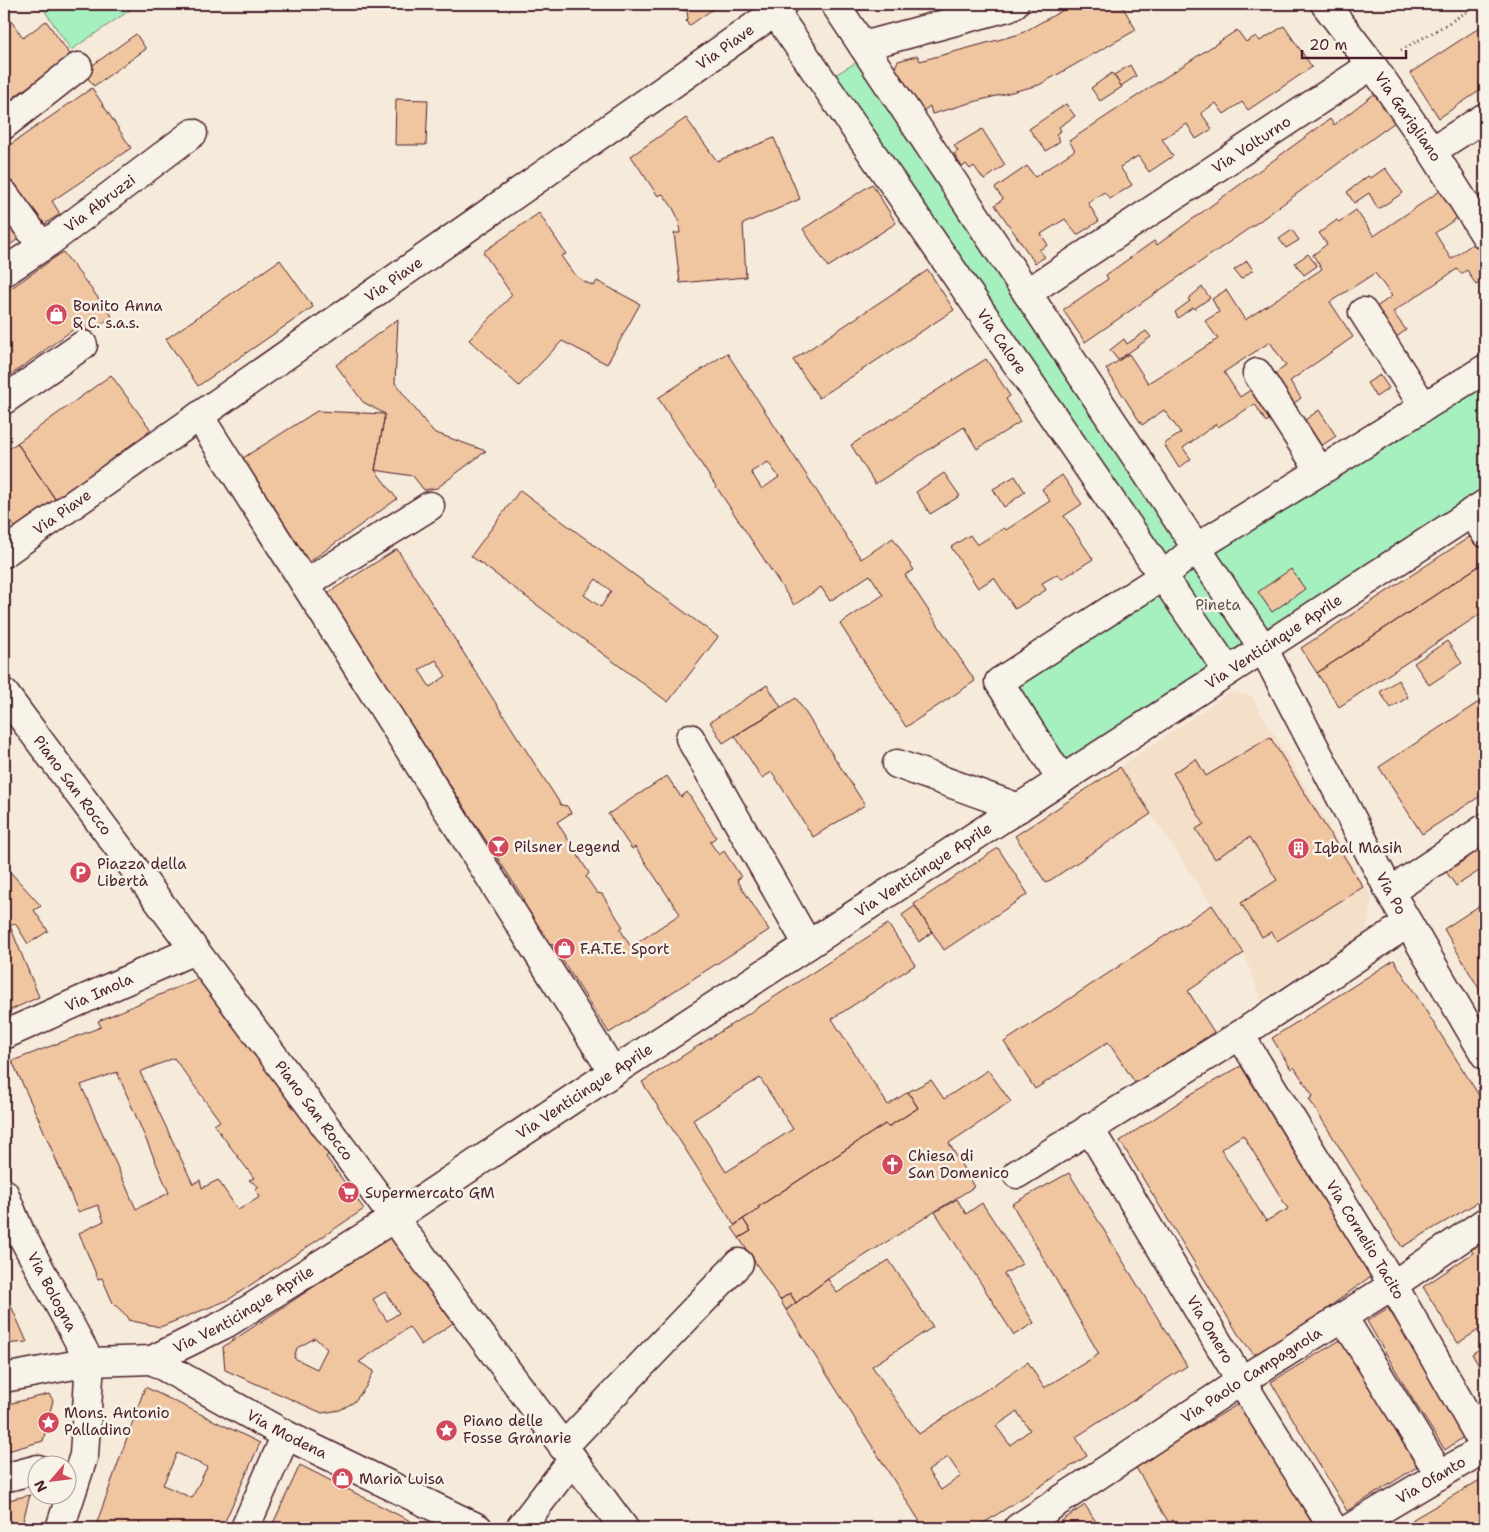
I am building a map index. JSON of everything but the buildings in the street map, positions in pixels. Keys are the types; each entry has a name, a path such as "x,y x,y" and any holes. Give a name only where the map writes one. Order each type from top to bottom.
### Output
{"street":[{"path":"835,4 1263,648"},
{"path":"863,46 1014,4"},
{"name":"Via Garigliano","path":"1325,4 1372,65 1482,223"},
{"name":"Via Piave","path":"4,553 779,8"},
{"name":"Via Calore","path":"779,8 1228,671"},
{"name":"Via Volturno","path":"1027,293 1372,65"},
{"path":"4,125 78,67"},
{"path":"1432,151 1485,118"},
{"name":"Via Abruzzi","path":"4,272 49,242 193,133"},
{"path":"4,194 42,246"},
{"path":"1362,312 1424,407"},
{"path":"4,400 82,345"},
{"path":"1062,780 999,682 1163,576 1196,548 1485,369"},
{"path":"1257,373 1320,471"},
{"path":"199,416 613,1072"},
{"path":"305,584 430,506"},
{"name":"Via Venticinque Aprile","path":"4,1378 90,1362 152,1360 227,1323 394,1218 613,1072 1263,648 1481,516"},
{"name":"Via Po","path":"1263,648 1390,892 1485,1055"},
{"name":"Piano San Rocco","path":"4,693 624,1528"},
{"path":"690,738 808,945"},
{"path":"897,764 1018,808"},
{"path":"1390,892 1485,828"},
{"path":"1017,1174 1240,1035 1408,923"},
{"name":"Via Imola","path":"4,1035 145,961 194,950"},
{"name":"Via Cornelio Tacito","path":"1240,1035 1393,1285 1485,1447"},
{"name":"Via Omero","path":"1089,1128 1241,1381 1333,1528"},
{"name":"Via Bologna","path":"4,1193 12,1233 90,1362"},
{"name":"Via Paolo Campagnola","path":"1018,1528 1241,1381 1393,1285 1485,1222"},
{"path":"520,1528 568,1453 739,1263"},
{"path":"1343,1317 1440,1475"},
{"name":"Via Modena","path":"152,1360 286,1435 478,1528"},
{"path":"60,1528 84,1456 90,1362"},
{"path":"245,1528 286,1435"},
{"name":"Via Ofanto","path":"1350,1528 1485,1447"},
{"path":"78,1458 84,1456"},
{"path":"4,1478 28,1472"}],"path":[{"path":"1372,65 1432,34 1480,4"}],"shaded area":[{"path":"1229,693 1251,696 1372,898 1366,934 1261,1000 1244,953 1120,767"}],"green space":[{"path":"40,4 139,4 71,50"},
{"name":"Pineta","path":"869,55 1196,548 1485,369 1485,504 1062,780 999,682 1163,576 823,82"}],"place":[{"name":"Bonito Anna & C. s.a.s.","path":"57,315"},
{"name":"Pilsner Legend","path":"498,847"},
{"name":"Iqbal Masih","path":"1298,848"},
{"name":"Piazza della Libertà","path":"81,873"},
{"name":"F.A.T.E. Sport","path":"564,949"},
{"name":"Chiesa di San Domenico","path":"892,1165"},
{"name":"Supermercato GM","path":"349,1193"},
{"name":"Mons. Antonio Palladino","path":"48,1422"},
{"name":"Piano delle Fosse Granarie","path":"447,1430"},
{"name":"Maria Luisa","path":"343,1479"}]}
